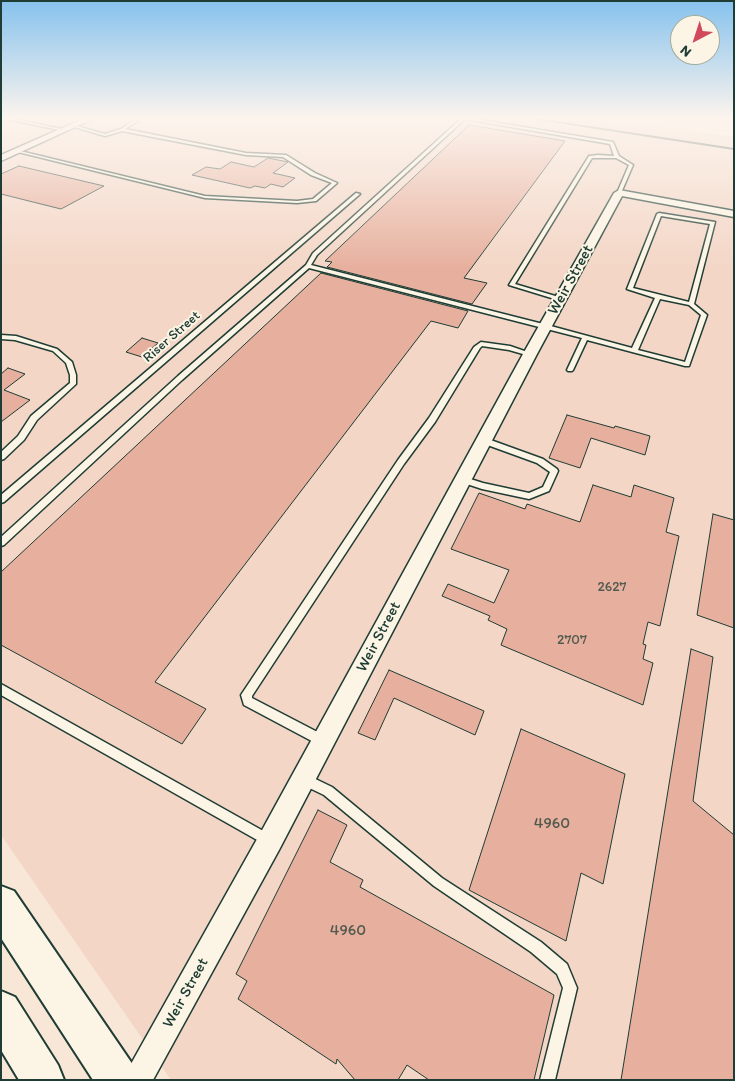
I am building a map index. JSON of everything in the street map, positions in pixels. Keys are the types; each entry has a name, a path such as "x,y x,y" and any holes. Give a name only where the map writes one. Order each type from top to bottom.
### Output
{"main road":[{"path":"1,904 118,1080"},
{"path":"1,1010 43,1080"}],"street":[{"path":"619,193 734,214"},
{"name":"Weir Street","path":"138,1080 270,841 545,326 619,193"}],"lane":[{"path":"84,167 205,197 297,202 314,200 335,183 302,167"},
{"path":"1,542 180,378 308,266 315,254 410,167"},
{"path":"560,299 512,285 585,167"},
{"path":"619,193 630,167"},
{"name":"Riser Street","path":"1,500 358,194"},
{"path":"308,266 545,326 687,365 704,315 691,304 630,289 659,214 713,223 691,304"},
{"path":"634,351 658,297"},
{"path":"1,337 16,338 54,350 70,362 73,375 72,384 34,418 21,438 1,457"},
{"path":"570,370 585,338"},
{"path":"323,741 248,701 246,695 396,470 432,420 477,348 481,344 510,348 530,354"},
{"path":"464,480 482,486 529,496 546,489 554,471 540,461 485,441"},
{"path":"1,689 270,841"},
{"path":"303,778 328,791 438,882 536,947 562,969 570,988 547,1080"}],"shaded area":[{"path":"1,167 734,167 734,1080 171,1080 1,835"}],"building":[{"path":"16,167 25,167 104,186 61,209 1,194 1,174"},
{"path":"205,167 220,169 281,167 273,173 295,178 283,187 271,184 265,188 255,186 250,188 192,175"},
{"path":"424,167 546,167 464,278 487,283 472,304 327,267 332,262 325,261"},
{"path":"321,273 468,311 458,328 431,321 155,682 206,709 182,744 1,645 1,572"},
{"path":"142,338 158,343 142,357 126,352"},
{"path":"8,368 25,374 4,390 30,400 1,422 1,374"},
{"path":"567,415 650,436 645,455 591,438 580,468 549,458"},
{"path":"593,485 631,497 634,485 674,498 666,532 679,536 660,626 648,622 643,644 646,645 643,659 653,663 643,705 501,645 507,629 488,620 490,616 442,596 448,584 494,603 509,570 451,549 479,493 525,509 527,504 580,522"},
{"path":"713,514 734,520 734,628 697,615"},
{"path":"691,649 713,657 693,801 734,835 734,1080 621,1080"},
{"path":"389,670 484,711 475,735 394,698 375,740 358,733"},
{"path":"521,729 625,774 603,884 581,873 566,941 469,890"},
{"path":"318,810 347,825 330,862 363,880 360,887 554,995 534,1080 429,1080 407,1065 398,1080 355,1080 337,1059 336,1064 238,999 247,981 236,974"}]}
